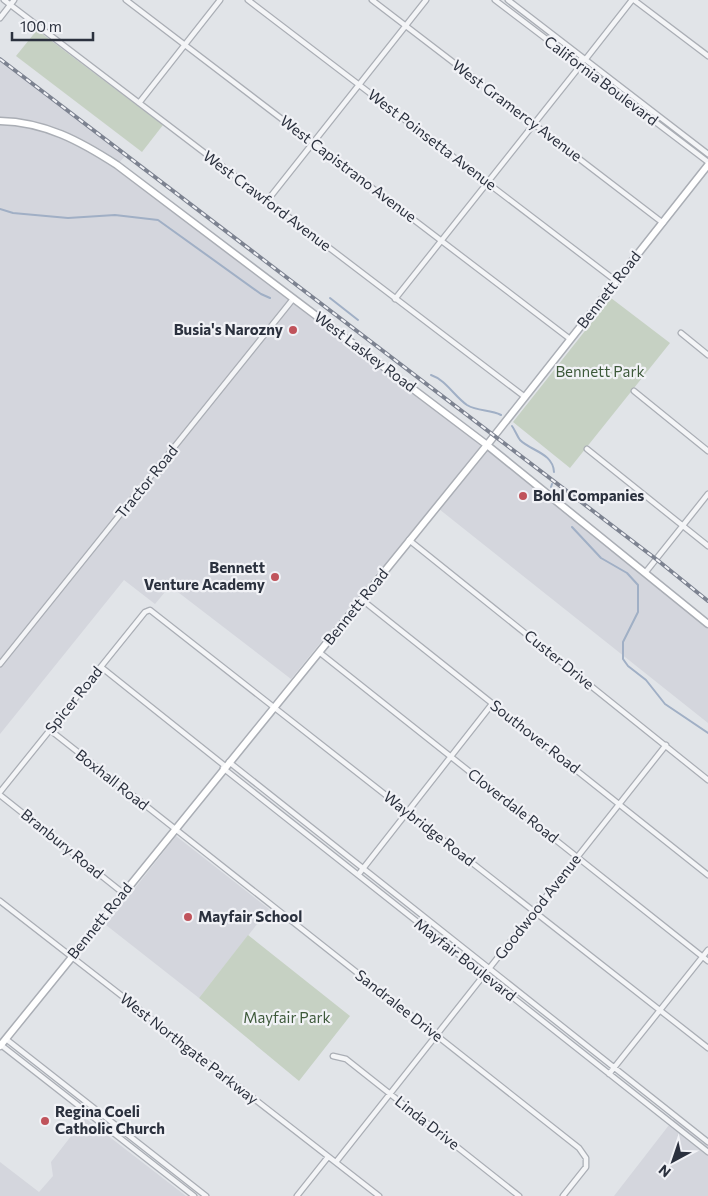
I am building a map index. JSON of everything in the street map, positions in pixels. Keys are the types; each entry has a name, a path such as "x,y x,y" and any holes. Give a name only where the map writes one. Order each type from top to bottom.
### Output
{"street":[{"name":"West Crawford Avenue","path":"4,0 525,397"},
{"path":"0,18 14,0"},
{"name":"West Capistrano Avenue","path":"126,0 570,339"},
{"path":"139,103 220,0"},
{"name":"West Poinsetta Avenue","path":"248,0 616,281"},
{"name":"West Gramercy Avenue","path":"372,0 663,223"},
{"path":"267,201 426,0"},
{"name":"California Boulevard","path":"495,0 708,164"},
{"name":"California Boulevard","path":"508,0 708,154"},
{"path":"395,299 580,66 581,59 585,60 633,0 708,56"},
{"path":"517,17 521,10"},
{"path":"644,114 648,108"},
{"name":"West Laskey Road","path":"0,121 47,128 64,134 92,149 487,444 708,624"},
{"name":"Bennett Road","path":"2,1041 410,540 708,164"},
{"name":"Tractor Road","path":"0,664 293,299"},
{"path":"681,333 708,355"},
{"path":"634,391 708,451"},
{"path":"587,449 708,546"},
{"path":"645,573 708,494"},
{"name":"Custer Drive","path":"410,540 708,780"},
{"name":"Southover Road","path":"361,599 708,875"},
{"name":"Spicer Road","path":"0,793 145,612 150,610"},
{"name":"Waybridge Road","path":"150,610 708,1048"},
{"name":"Cloverdale Road","path":"318,652 708,961"},
{"name":"Mayfair Boulevard","path":"102,667 226,765 363,868 708,1142"},
{"path":"358,875 492,704"},
{"name":"Boxhall Road","path":"50,730 174,829"},
{"name":"Goodwood Avenue","path":"336,1162 666,745"},
{"name":"Mayfair Boulevard","path":"226,765 358,875 708,1152"},
{"name":"Branbury Road","path":"0,793 123,892"},
{"name":"Sandralee Drive","path":"174,829 579,1148 586,1158 586,1167 564,1196"},
{"name":"West Northgate Parkway","path":"0,901 379,1196"},
{"path":"610,1074 708,950"},
{"path":"2,1041 94,1108 206,1196"},
{"path":"2,1041 89,1114 194,1196"},
{"name":"Linda Drive","path":"333,1056 346,1059 519,1196"},
{"path":"66,1095 70,1090"},
{"path":"89,1114 94,1108"},
{"path":"297,1196 328,1157"},
{"path":"182,1186 186,1180"}],"shaded area":[{"path":"0,59 126,155 117,165 487,445 708,624 708,723 439,509 387,573 380,569 291,679 170,586 155,604 124,580 0,734"},
{"name":"Mayfair School","path":"176,836 269,909 199,998 106,925"},
{"path":"676,1116 706,1139 708,1137 708,1196 614,1196"},
{"path":"85,1118 186,1196 0,1196 0,1162 39,1192 53,1176 51,1162"}],"green space":[{"path":"37,30 163,125 142,152 16,56"},
{"name":"Bennett Park","path":"611,298 670,343 570,468 513,422"},
{"name":"Mayfair Park","path":"248,935 350,1016 299,1081 199,998"}],"waterway":[{"path":"0,209 13,213 68,218 115,215 158,220 261,294 270,298"},
{"path":"330,298 358,320"},
{"path":"431,375 446,384 467,405 475,409 501,415"},
{"path":"512,426 520,440 546,456 553,466 554,472"},
{"path":"572,527 601,558 627,573 638,585 638,612 623,642 623,659 628,666 646,680 665,704 708,733"}],"railway":[{"path":"0,59 656,559 708,601"}],"place":[{"name":"Busia's Narozny","path":"293,330"},
{"name":"Bohl Companies","path":"523,496"},
{"name":"Bennett Venture Academy","path":"275,577"},
{"name":"Mayfair School","path":"188,917"},
{"name":"Regina Coeli Catholic Church","path":"45,1121"}]}
